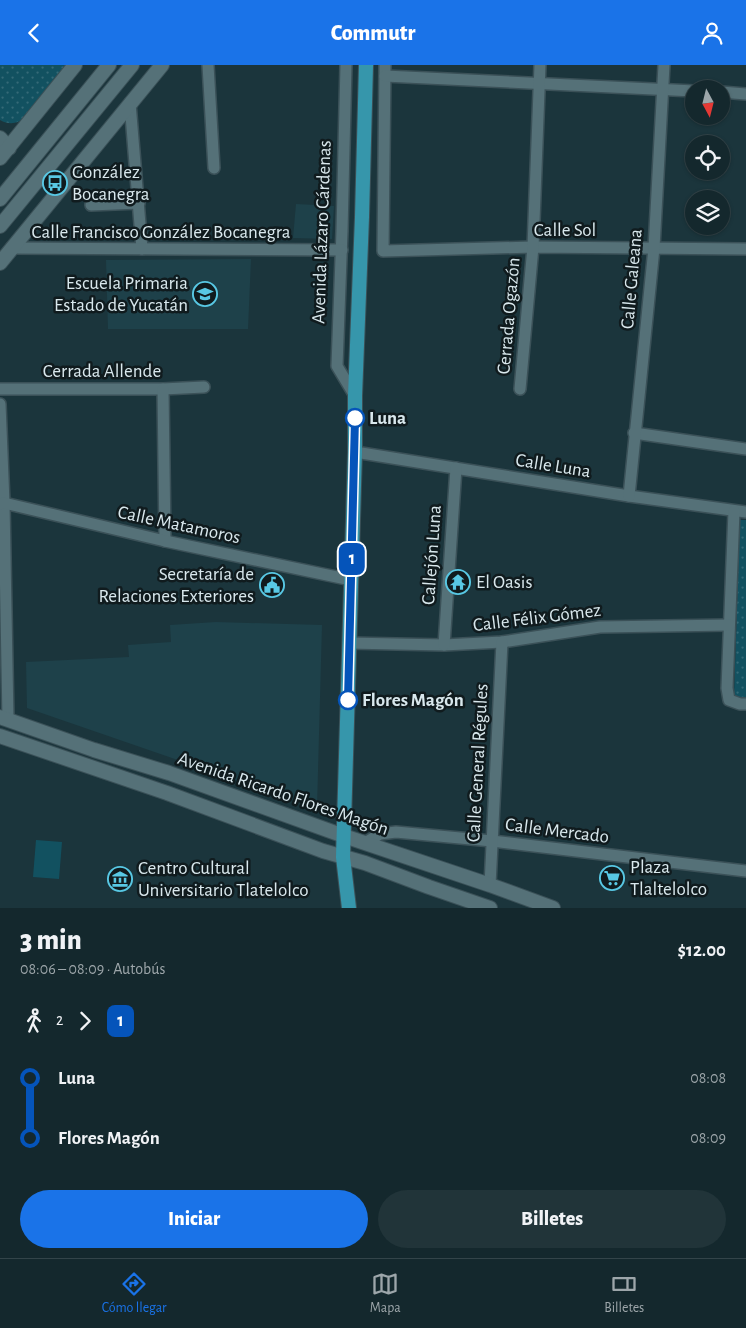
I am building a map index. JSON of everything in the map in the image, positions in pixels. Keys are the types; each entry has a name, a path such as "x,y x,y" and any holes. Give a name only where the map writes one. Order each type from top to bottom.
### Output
{"main road":[{"path":"3,148 75,65"},
{"path":"0,199 108,65"},
{"path":"0,226 132,65"},
{"path":"0,263 162,65"},
{"name":"Avenida Lázaro Cárdenas","path":"348,908 343,857 366,65"},
{"name":"Avenida Ricardo Flores Magón","path":"4,719 169,773 553,908"},
{"name":"Avenida Ricardo Flores Magón","path":"0,736 167,793 490,908"}],"street":[{"path":"208,65 214,168"},
{"name":"Avenida Lázaro Cárdenas","path":"346,65 342,249 336,366 355,396"},
{"name":"Cerrada Ogazón","path":"520,389 533,247 540,65"},
{"name":"Calle Galeana","path":"629,496 654,248 664,65"},
{"path":"385,70 539,83 685,90"},
{"name":"Calle Sol","path":"385,70 383,251 533,247 746,249"},
{"path":"730,93 746,94"},
{"path":"130,103 142,249"},
{"path":"91,205 138,203"},
{"name":"Calle Francisco González Bocanegra","path":"11,248 342,249"},
{"name":"Cerrada Allende","path":"0,389 163,389 204,387"},
{"path":"163,389 165,541"},
{"path":"0,404 6,651 4,719"},
{"path":"634,433 746,449"},
{"name":"Calle Luna","path":"355,452 746,513"},
{"name":"Callejón Luna","path":"444,645 456,468"},
{"name":"Calle Matamoros","path":"2,503 165,541 351,580"},
{"path":"734,511 727,688 729,701 746,704"},
{"name":"Calle Félix Gómez","path":"349,643 444,645 502,642 600,627 729,625"},
{"name":"Calle General Régules","path":"490,885 502,642"},
{"name":"Calle Mercado","path":"366,843 380,834 396,832 492,841 746,871"}],"shaded area":[{"path":"0,65 68,65 24,118 19,122 10,123 0,120"},
{"path":"296,204 334,206 332,239 293,238"},
{"name":"Escuela Primaria Estado de Yucatán","path":"251,259 248,329 108,329 106,260"},
{"path":"740,520 746,520 746,697 734,697"},
{"path":"216,622 322,625 317,808 27,708 26,662 129,657 128,645 171,642 170,625"},
{"path":"36,840 62,842 59,879 33,877"}],"bus line":[{"name":"1","path":"348,700 355,418"}],"place":[{"name":"González Bocanegra","path":"55,183"},
{"name":"Escuela Primaria Estado de Yucatán","path":"205,294"},
{"name":"Luna","path":"355,418"},
{"name":"El Oasis","path":"458,582"},
{"name":"Secretaría de Relaciones Exteriores","path":"272,585"},
{"name":"Flores Magón","path":"348,700"},
{"name":"Plaza Tlaltelolco","path":"612,878"},
{"name":"Centro Cultural Universitario Tlatelolco","path":"120,879"}]}
